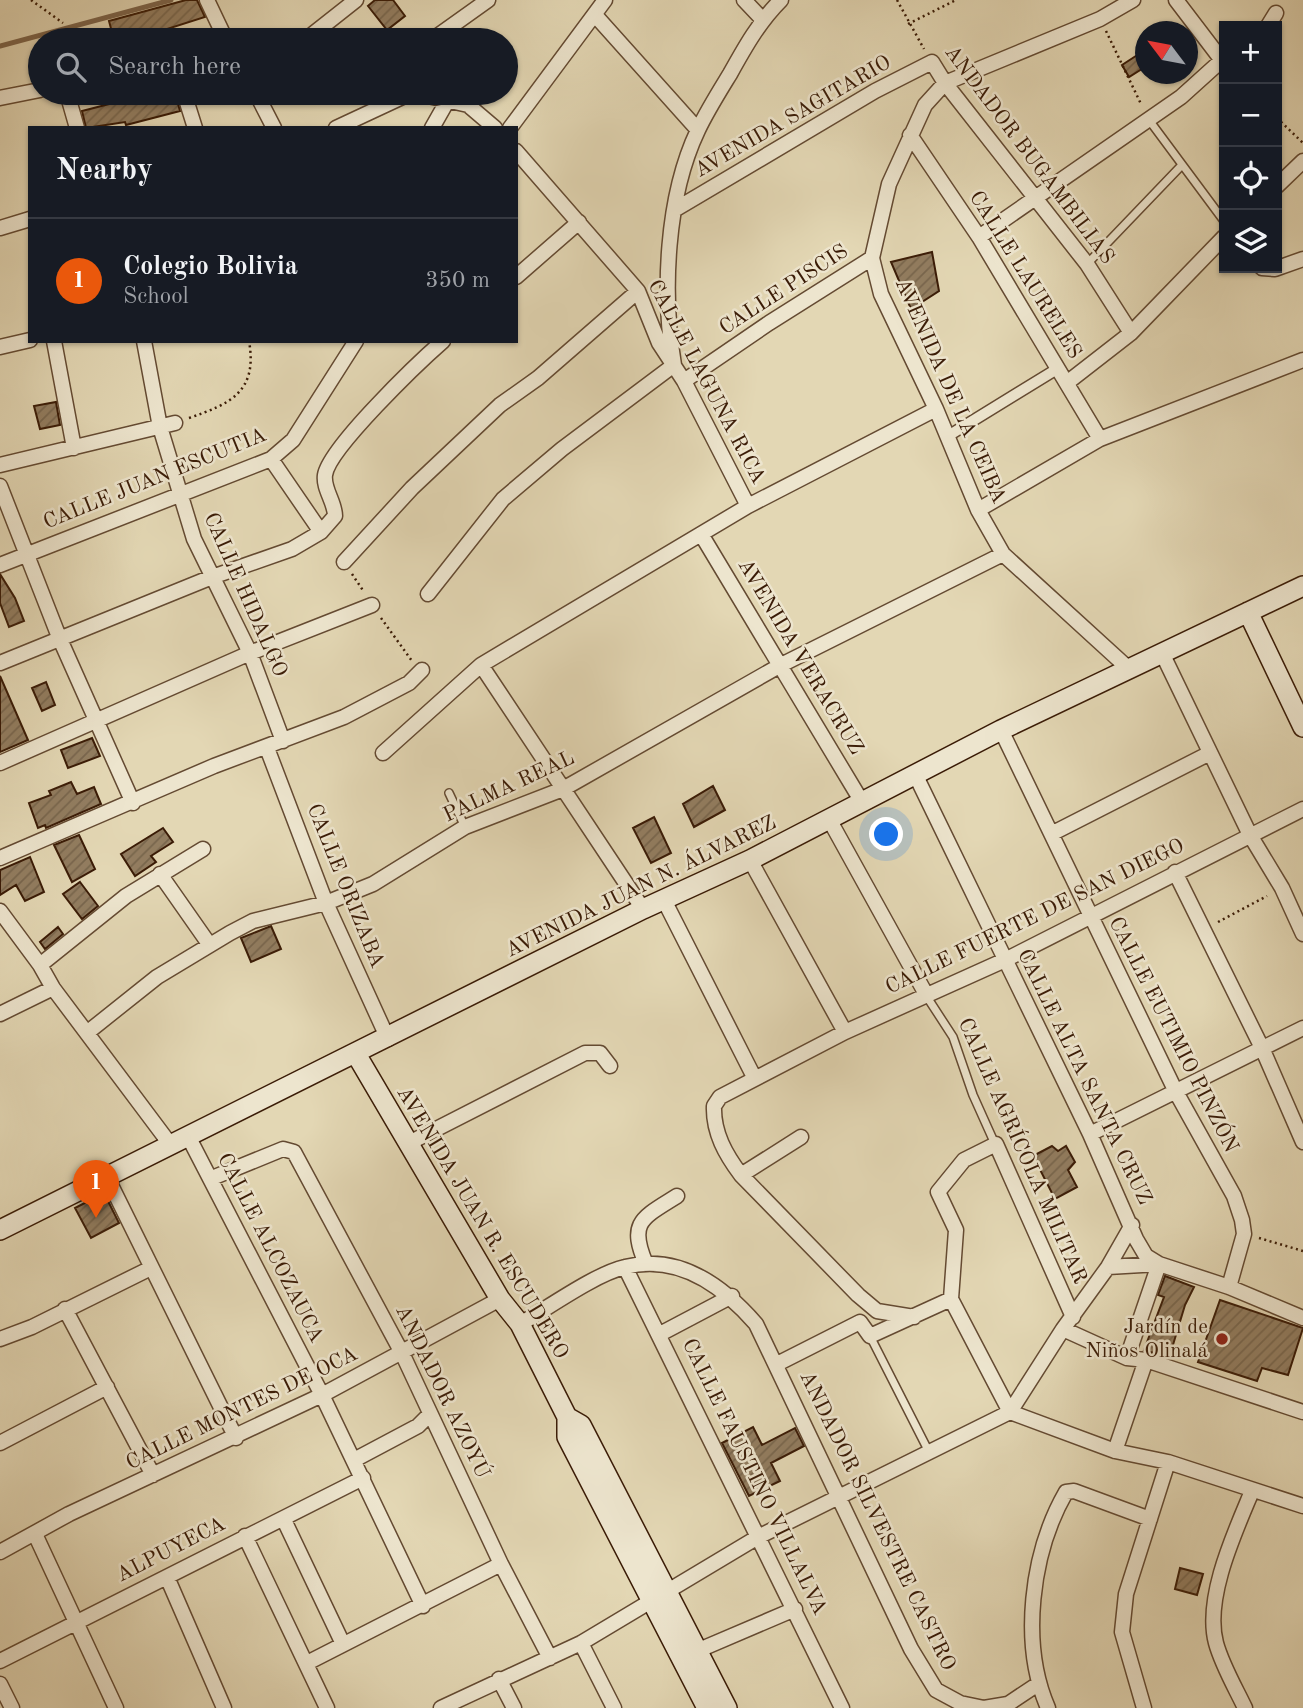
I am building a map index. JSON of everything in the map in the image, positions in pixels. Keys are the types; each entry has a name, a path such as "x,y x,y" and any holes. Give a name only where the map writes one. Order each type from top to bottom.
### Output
{"main road":[{"name":"AVENIDA JUAN N. ÁLVAREZ","path":"0,1230 106,1175 388,1039 643,909 750,860 1001,730 1303,586"},
{"path":"1248,612 1303,727"},
{"name":"AVENIDA JUAN R. ESCUDERO","path":"356,1054 500,1298 520,1324 567,1416 567,1437 661,1596 699,1650 727,1708"},
{"name":"AVENIDA JUAN R. ESCUDERO","path":"661,1596 707,1708"}],"street":[{"path":"207,0 220,28"},
{"path":"321,28 356,0"},
{"path":"449,28 488,0"},
{"path":"512,126 605,0"},
{"path":"744,0 762,19"},
{"path":"428,594 503,499 562,449 674,365 667,282 683,170 698,130 762,19 781,0"},
{"name":"AVENIDA DE LA CEIBA","path":"1129,669 1003,554 978,510 936,409 881,294 872,258 889,184 925,105 945,83 1100,19 1133,0"},
{"path":"1176,0 1219,57"},
{"path":"595,15 698,130"},
{"name":"ANDADOR BUGAMBILIAS","path":"932,62 945,83 1087,264 1131,333"},
{"name":"AVENIDA SAGITARIO","path":"676,209 875,91 932,62"},
{"path":"979,237 1149,120 1219,65"},
{"path":"0,97 28,92"},
{"path":"70,105 76,126"},
{"path":"188,105 194,126"},
{"path":"262,105 273,126"},
{"path":"340,126 387,105"},
{"path":"433,126 445,105"},
{"path":"468,105 493,126"},
{"name":"CALLE LAURELES","path":"910,135 979,237 1100,439"},
{"name":"CALLE LAGUNA RICA","path":"518,153 638,291 659,343 684,382 748,506"},
{"path":"1282,181 1303,160"},
{"path":"1,225 28,219"},
{"path":"518,275 579,222"},
{"path":"1068,382 1131,333 1219,242"},
{"name":"CALLE PISCIS","path":"684,382 769,323 872,258"},
{"path":"1282,266 1303,259"},
{"path":"344,562 412,488 500,405 548,369 638,291"},
{"path":"0,347 28,340"},
{"path":"54,343 74,448"},
{"name":"CALLE HIDALGO","path":"144,343 160,427 194,539 250,653 284,741"},
{"name":"CALLE JUAN ESCUTIA","path":"0,565 271,458 293,440 355,343"},
{"path":"0,663 212,577 292,549 321,532 335,516 324,476 328,467 366,416 441,343"},
{"path":"978,510 1100,439 1303,360"},
{"path":"948,436 1057,369"},
{"path":"383,753 481,665 748,506 936,409"},
{"path":"0,465 175,423"},
{"path":"271,458 321,532"},
{"path":"0,486 60,637 133,803"},
{"name":"AVENIDA VERACRUZ","path":"701,534 862,802"},
{"name":"PALMA REAL","path":"88,1032 157,977 253,920 326,903 373,884 465,827 563,789 781,664 1003,554"},
{"path":"0,763 250,653 372,605"},
{"path":"1162,653 1250,835 1282,888 1303,934"},
{"path":"481,665 643,909"},
{"path":"0,858 214,766 344,717 409,683 422,670"},
{"name":"CALLE EUTIMIO PINZÓN","path":"1001,730 1176,1092 1234,1196 1244,1234"},
{"name":"CALLE ORIZABA","path":"267,748 326,903 388,1039"},
{"path":"1053,833 1210,752"},
{"name":"CALLE ALTA SANTA CRUZ","path":"915,774 1090,1134 1146,1256 1159,1264"},
{"name":"CALLE FUERTE DE SAN DIEGO","path":"741,1175 726,1156 716,1130 714,1106 720,1097 845,1032 1004,960 1303,809"},
{"name":"CALLE AGRÍCOLA MILITAR","path":"829,819 927,996"},
{"path":"40,965 126,896 203,849"},
{"path":"750,860 845,1032"},
{"path":"1175,872 1262,1048 1303,1142"},
{"path":"160,874 209,944"},
{"path":"664,900 754,1077"},
{"path":"0,911 40,965 53,988 170,1144"},
{"path":"0,1014 53,988"},
{"path":"1090,1134 1303,1028"},
{"path":"407,1144 584,1053 600,1053 610,1066"},
{"name":"CALLE ALCOZAUCA","path":"188,1136 322,1395 424,1606"},
{"path":"801,1137 741,1175 858,1295 877,1311 914,1317"},
{"path":"996,1144 964,1160 938,1192 956,1230 951,1300 1010,1412 1115,1451 1168,1462 1303,1506"},
{"name":"CALLE AGRÍCOLA MILITAR","path":"996,1144 1073,1317"},
{"name":"ANDADOR AZOYÚ","path":"212,1178 288,1148 293,1152 402,1353 501,1564 550,1658"},
{"path":"106,1175 236,1438"},
{"path":"646,1264 636,1241 639,1227 648,1214 677,1196"},
{"path":"441,1708 581,1643 758,1537 1010,1412 1063,1329 1108,1267 1132,1225"},
{"path":"1229,1287 1244,1234"},
{"name":"ANDADOR SILVESTRE CASTRO","path":"625,1267 646,1264 670,1266 710,1281 732,1296 756,1324 911,1648 936,1690 960,1703 984,1708 1008,1704 1038,1684"},
{"path":"1108,1267 1159,1264 1229,1287 1303,1318"},
{"path":"1127,1358 1159,1264"},
{"path":"520,1324 625,1267"},
{"name":"CALLE FAUSTINO VILLALVA","path":"625,1267 842,1708"},
{"path":"0,1339 33,1327 151,1268"},
{"path":"660,1334 732,1296"},
{"name":"CALLE MONTES DE OCA","path":"0,1552 69,1514 236,1438 322,1395 500,1298"},
{"path":"777,1364 860,1322 870,1336 951,1300"},
{"path":"65,1309 153,1475"},
{"path":"1063,1329 1127,1358 1146,1360 1303,1412"},
{"path":"1115,1451 1146,1360"},
{"path":"0,1443 107,1387"},
{"path":"354,1460 418,1426 430,1414"},
{"path":"1144,1708 1122,1632 1126,1594 1168,1462"},
{"name":"ALPUYECA","path":"0,1661 363,1478"},
{"path":"1048,1708 1038,1684 1032,1623 1040,1565 1057,1507 1066,1492 1074,1491 1150,1519"},
{"path":"1245,1708 1215,1641 1214,1608 1228,1550 1252,1491"},
{"path":"284,1520 343,1644"},
{"path":"35,1534 116,1708"},
{"path":"245,1536 327,1708"},
{"path":"307,1662 424,1606 501,1564"},
{"path":"167,1577 224,1708"},
{"path":"699,1650 795,1609"},
{"path":"581,1643 614,1708"},
{"path":"499,1679 514,1708"},
{"path":"0,1684 12,1708"}],"lane":[{"path":"1149,120 1219,215"},
{"path":"1087,264 1181,166"},
{"path":"449,793 465,827"},
{"name":"CALLE AGRÍCOLA MILITAR","path":"927,996 953,1037 973,1095 996,1144"},
{"path":"870,1336 929,1453"}],"path":[{"path":"31,0 63,23"},
{"name":"ANDADOR BUGAMBILIAS","path":"897,0 908,24 932,62"},
{"path":"908,24 956,0"},
{"path":"1100,19 1149,120"},
{"path":"1282,123 1303,144"},
{"path":"175,423 226,405 240,391 253,362 249,343"},
{"path":"344,562 399,646"},
{"path":"1202,930 1282,888"},
{"path":"1244,1234 1303,1251"}],"building":[{"path":"186,0 197,0 205,17 170,28 111,28 109,21"},
{"path":"375,0 393,0 405,16 390,28 385,28 368,6"},
{"path":"1135,57 1135,73 1129,77 1122,65"},
{"path":"105,105 178,105 180,111 126,125 125,122 86,126 82,111"},
{"path":"932,252 939,291 911,309 891,262"},
{"path":"56,402 60,425 40,429 34,406"},
{"path":"0,574 15,598 24,621 9,627 0,603"},
{"path":"0,676 28,740 0,752"},
{"path":"46,682 55,705 42,711 32,688"},
{"path":"92,738 100,756 68,768 61,750"},
{"path":"71,782 77,794 94,787 101,804 46,828 45,825 38,828 29,803 51,795 49,791"},
{"path":"713,786 725,810 694,827 683,804"},
{"path":"654,817 671,853 651,863 633,828"},
{"path":"163,828 173,842 151,856 156,862 135,876 121,854"},
{"path":"79,835 95,869 72,882 54,845"},
{"path":"30,857 44,892 25,901 16,885 0,895 0,870"},
{"path":"80,882 98,906 82,919 63,894"},
{"path":"271,926 281,949 251,962 241,938"},
{"path":"58,927 63,934 45,949 40,942"},
{"path":"1052,1146 1058,1151 1066,1146 1075,1162 1068,1170 1077,1187 1055,1199 1033,1156"},
{"path":"104,1193 119,1223 91,1238 75,1208"},
{"path":"1165,1276 1194,1287 1185,1305 1169,1358 1144,1350 1164,1297 1158,1295"},
{"path":"1220,1300 1303,1328 1288,1375 1262,1368 1257,1381 1198,1362"},
{"path":"753,1427 762,1445 795,1428 804,1446 771,1463 780,1481 749,1496 722,1443"},
{"path":"1180,1568 1203,1574 1197,1595 1175,1589"}],"waterway":[{"path":"67,28 171,0"},
{"path":"0,46 28,38"}],"place":[{"name":"Colegio Bolivia","path":"96,1218"},
{"name":"Jardín de Niños Olinalá","path":"1222,1339"}]}
